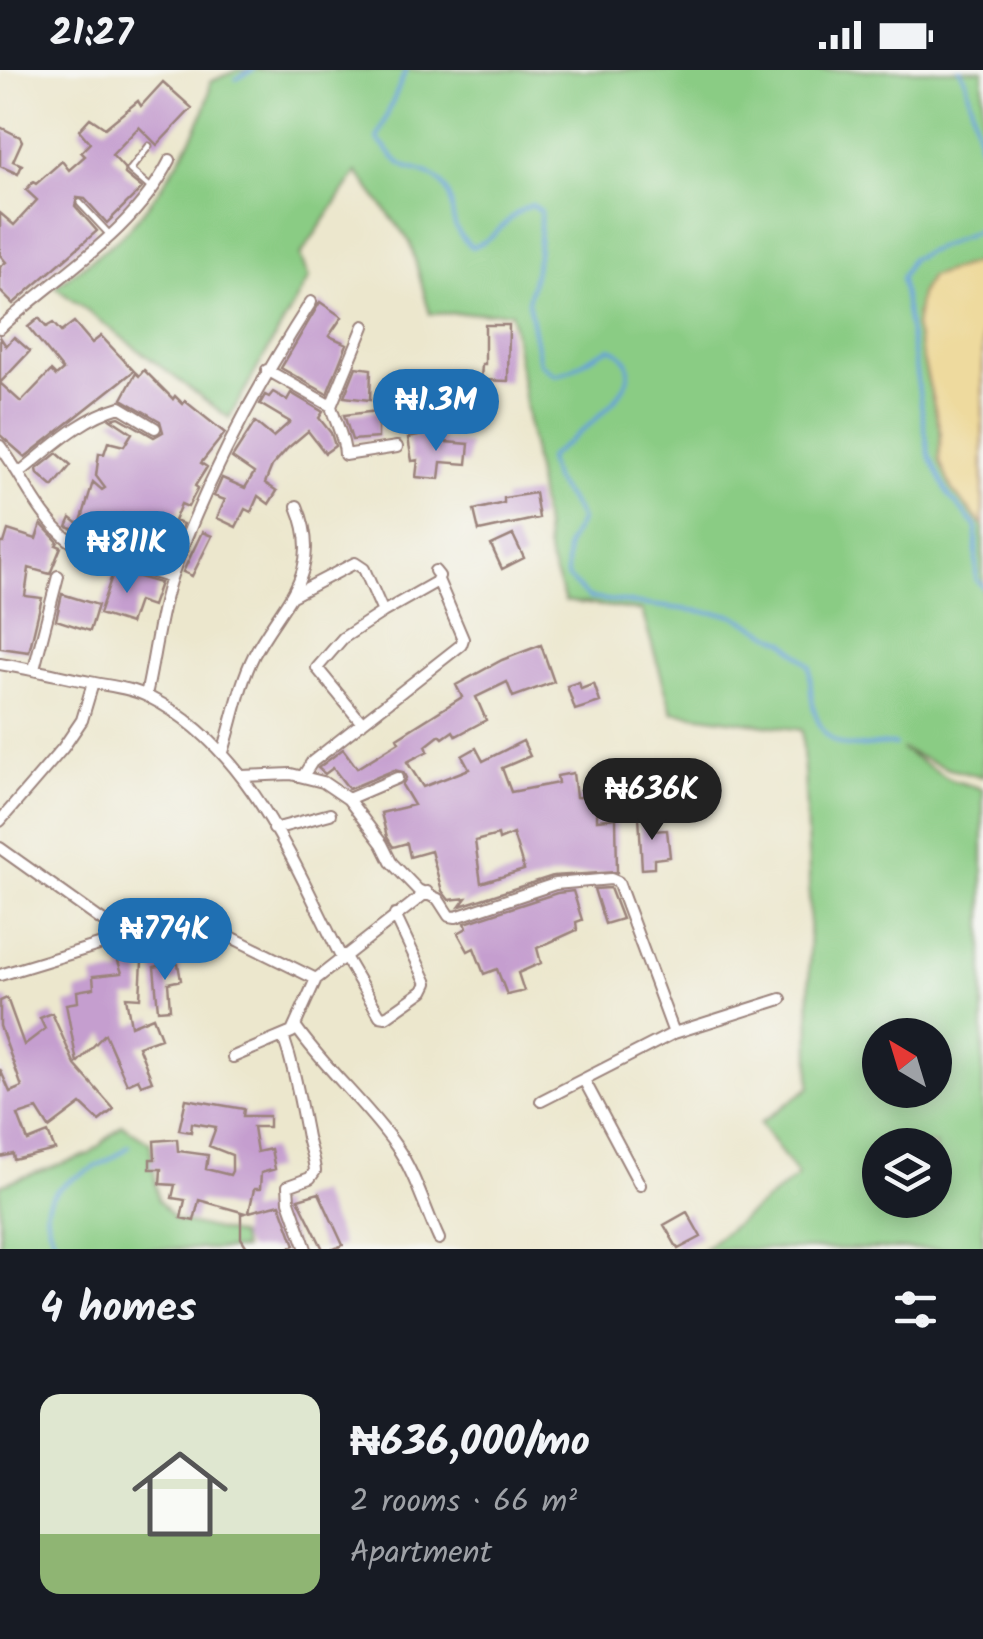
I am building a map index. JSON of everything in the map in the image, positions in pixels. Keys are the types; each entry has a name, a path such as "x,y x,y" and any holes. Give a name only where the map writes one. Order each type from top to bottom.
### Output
{"street":[{"path":"0,328 111,236 154,191 170,160"},
{"path":"146,695 171,578 220,464 267,370 311,302"},
{"path":"364,326 331,406 336,429 345,445 344,455 397,447"},
{"path":"267,370 331,406"},
{"path":"20,472 102,412 120,407 155,428"},
{"path":"0,446 38,506 71,542 171,578"},
{"path":"223,752 247,672 302,577 305,526 297,506"},
{"path":"292,596 354,563 364,569 383,612"},
{"path":"303,776 312,762 362,723 463,641 437,575 342,638 317,668 362,723"},
{"path":"34,669 58,576"},
{"path":"0,664 146,695 188,721 223,752 274,829 342,956 380,1016 386,1018 423,992 427,983 395,915"},
{"path":"0,822 64,748 82,720 93,683"},
{"path":"240,776 303,776 323,782 348,799 391,862 418,890 438,900 449,916 555,884 611,878 618,882 674,1032"},
{"path":"348,799 397,778"},
{"path":"274,829 330,814"},
{"path":"0,848 125,937"},
{"path":"232,1057 296,1027 316,980 427,892"},
{"path":"0,975 125,937 184,924 205,924 316,980"},
{"path":"541,1101 674,1032 781,999"},
{"path":"296,1027 317,1057 340,1077 396,1146 439,1238"},
{"path":"282,1036 297,1076 306,1136 314,1156 315,1171 310,1178 288,1186 289,1201 306,1249"},
{"path":"584,1080 640,1186"}],"lane":[{"path":"149,146 130,170 154,191"},
{"path":"80,203 111,236"}],"green space":[{"path":"237,70 983,70 983,260 930,278 915,326 941,434 939,460 983,526 983,777 949,769 901,749 951,780 983,789 983,1249 703,1249 798,1176 760,1123 810,1087 809,873 802,730 672,712 642,611 565,601 549,558 511,312 430,314 410,242 357,172 300,256 309,278 229,418 55,287 122,235 148,206 190,140 208,98 210,82"},
{"path":"122,1125 150,1143 158,1200 175,1220 239,1235 243,1249 0,1249 0,1185 90,1154"}],"sand":[{"path":"983,260 983,526 952,490 939,460 941,434 915,326 920,294 930,277"}],"building":[{"path":"163,82 192,108 157,145 139,127 112,155 125,174 142,188 107,223 85,199 77,198 75,206 97,231 13,304 0,291 0,267 6,262 0,255 0,213 14,225 37,200 26,190 33,182 36,184 62,161 69,170 85,156 81,152 90,143 79,130 90,118 105,128 138,101 141,106"},
{"path":"0,127 22,141 13,161 22,165 18,174 0,166"},
{"path":"320,302 342,317 329,336 347,344 327,394 281,368"},
{"path":"39,318 46,327 53,323 61,332 74,322 92,343 101,336 134,371 25,457 0,435 0,383 21,402 51,371 56,376 63,370 28,327"},
{"path":"485,325 509,325 508,381 481,380"},
{"path":"0,337 6,346 14,337 30,351 0,383"},
{"path":"356,367 371,369 370,400 344,397"},
{"path":"144,370 173,399 175,396 183,404 185,401 225,433 201,463 207,467 188,507 181,504 174,521 183,524 166,567 154,563 164,532 123,514 117,536 103,532 101,539 67,527 71,518 80,525 93,482 102,490 105,488 96,476 99,453 104,454 108,442 124,446 132,433 111,419 119,417 154,437 163,432 160,421 122,399 136,373 139,376"},
{"path":"273,392 287,400 291,393 323,412 319,418 335,446 325,453 308,431 272,466 265,483 277,491 269,504 258,496 251,512 245,509 236,527 217,518 225,500 214,496 222,478 245,488 254,473 232,458 255,422 273,437 290,422 260,404 265,395 269,397"},
{"path":"378,411 378,438 352,440 344,415"},
{"path":"442,434 440,440 445,442 469,444 467,464 441,462 439,479 416,477 418,460 412,461 408,438"},
{"path":"57,453 71,465 53,487 37,469"},
{"path":"535,493 539,518 479,531 474,510 504,503 504,498"},
{"path":"41,524 61,547 50,574 29,568 25,596 42,598 29,652 0,648 0,543 4,543 8,530 36,539"},
{"path":"202,532 212,536 192,576 183,572"},
{"path":"513,535 524,558 502,569 491,545"},
{"path":"114,570 160,583 152,606 138,601 130,624 99,614"},
{"path":"62,594 98,605 90,631 56,620"},
{"path":"541,645 554,682 513,697 507,682 476,697 486,720 456,736 453,731 443,738 440,735 426,746 428,751 407,762 423,787 469,769 462,756 476,748 483,761 523,741 530,756 502,768 511,792 558,783 557,776 573,773 576,797 597,798 597,820 616,818 617,872 553,876 460,906 466,898 449,900 442,891 431,851 410,857 407,843 393,847 387,837 381,813 414,805 402,785 406,778 403,772 394,770 349,789 333,768 325,774 318,768 343,749 357,768 462,697 456,685 502,660","holes":["513,834 524,870 481,883 475,841 498,835 499,840"]},
{"path":"579,682 581,689 594,684 600,702 575,710 567,686"},
{"path":"670,764 676,788 634,798 628,774"},
{"path":"639,816 651,816 652,831 667,830 670,857 654,859 654,868 642,869"},
{"path":"610,888 622,919 605,924 594,889"},
{"path":"573,891 582,920 576,922 577,930 537,948 541,963 518,973 524,991 507,995 497,969 484,974 474,948 468,951 458,933 467,928 465,923"},
{"path":"143,943 140,998 126,997 131,1026 153,1017 161,1038 138,1046 152,1081 141,1085 138,1079 127,1084 105,1034 77,1063 66,1004 78,1002 77,991 94,988 93,976 122,973 115,952"},
{"path":"178,964 181,980 168,983 170,1009 158,1010 154,967"},
{"path":"7,998 24,1045 45,1029 40,1018 52,1013 75,1065 114,1109 99,1121 81,1104 49,1128 37,1109 18,1115 28,1141 48,1133 55,1150 14,1160 13,1154 0,1157 0,1069 10,1092 22,1087 0,1026 0,1001"},
{"path":"186,1099 244,1109 243,1116 269,1116 269,1127 253,1127 257,1152 271,1149 275,1169 261,1173 260,1189 254,1189 249,1212 280,1204 295,1245 286,1249 248,1249 241,1238 241,1214 245,1213 199,1200 194,1221 181,1218 185,1200 172,1198 175,1185 160,1184 161,1169 150,1169 150,1159 155,1159 154,1141 177,1139 178,1151 208,1155 206,1169 230,1175 232,1171 232,1155 209,1146 216,1127 192,1123 191,1132 179,1130"},
{"path":"319,1193 343,1245 334,1249 323,1249 298,1199"},
{"path":"687,1212 701,1237 678,1249 664,1225"}],"waterway":[{"path":"236,79 253,70"},
{"path":"406,70 377,139 402,165 442,184 463,238 472,247 523,209 532,205 541,211 538,256 528,301 540,363 555,375 611,348 626,360 629,374 622,390 592,422 548,458 553,477 581,520 567,545 567,577 589,598 733,615 785,642 810,666 815,714 835,742 853,747 895,745"},
{"path":"960,70 966,80 983,158"},
{"path":"983,225 911,259 901,278 929,455 949,496 976,526 976,579 983,587"},
{"path":"61,1249 49,1227 47,1209 52,1195 129,1146"}]}
